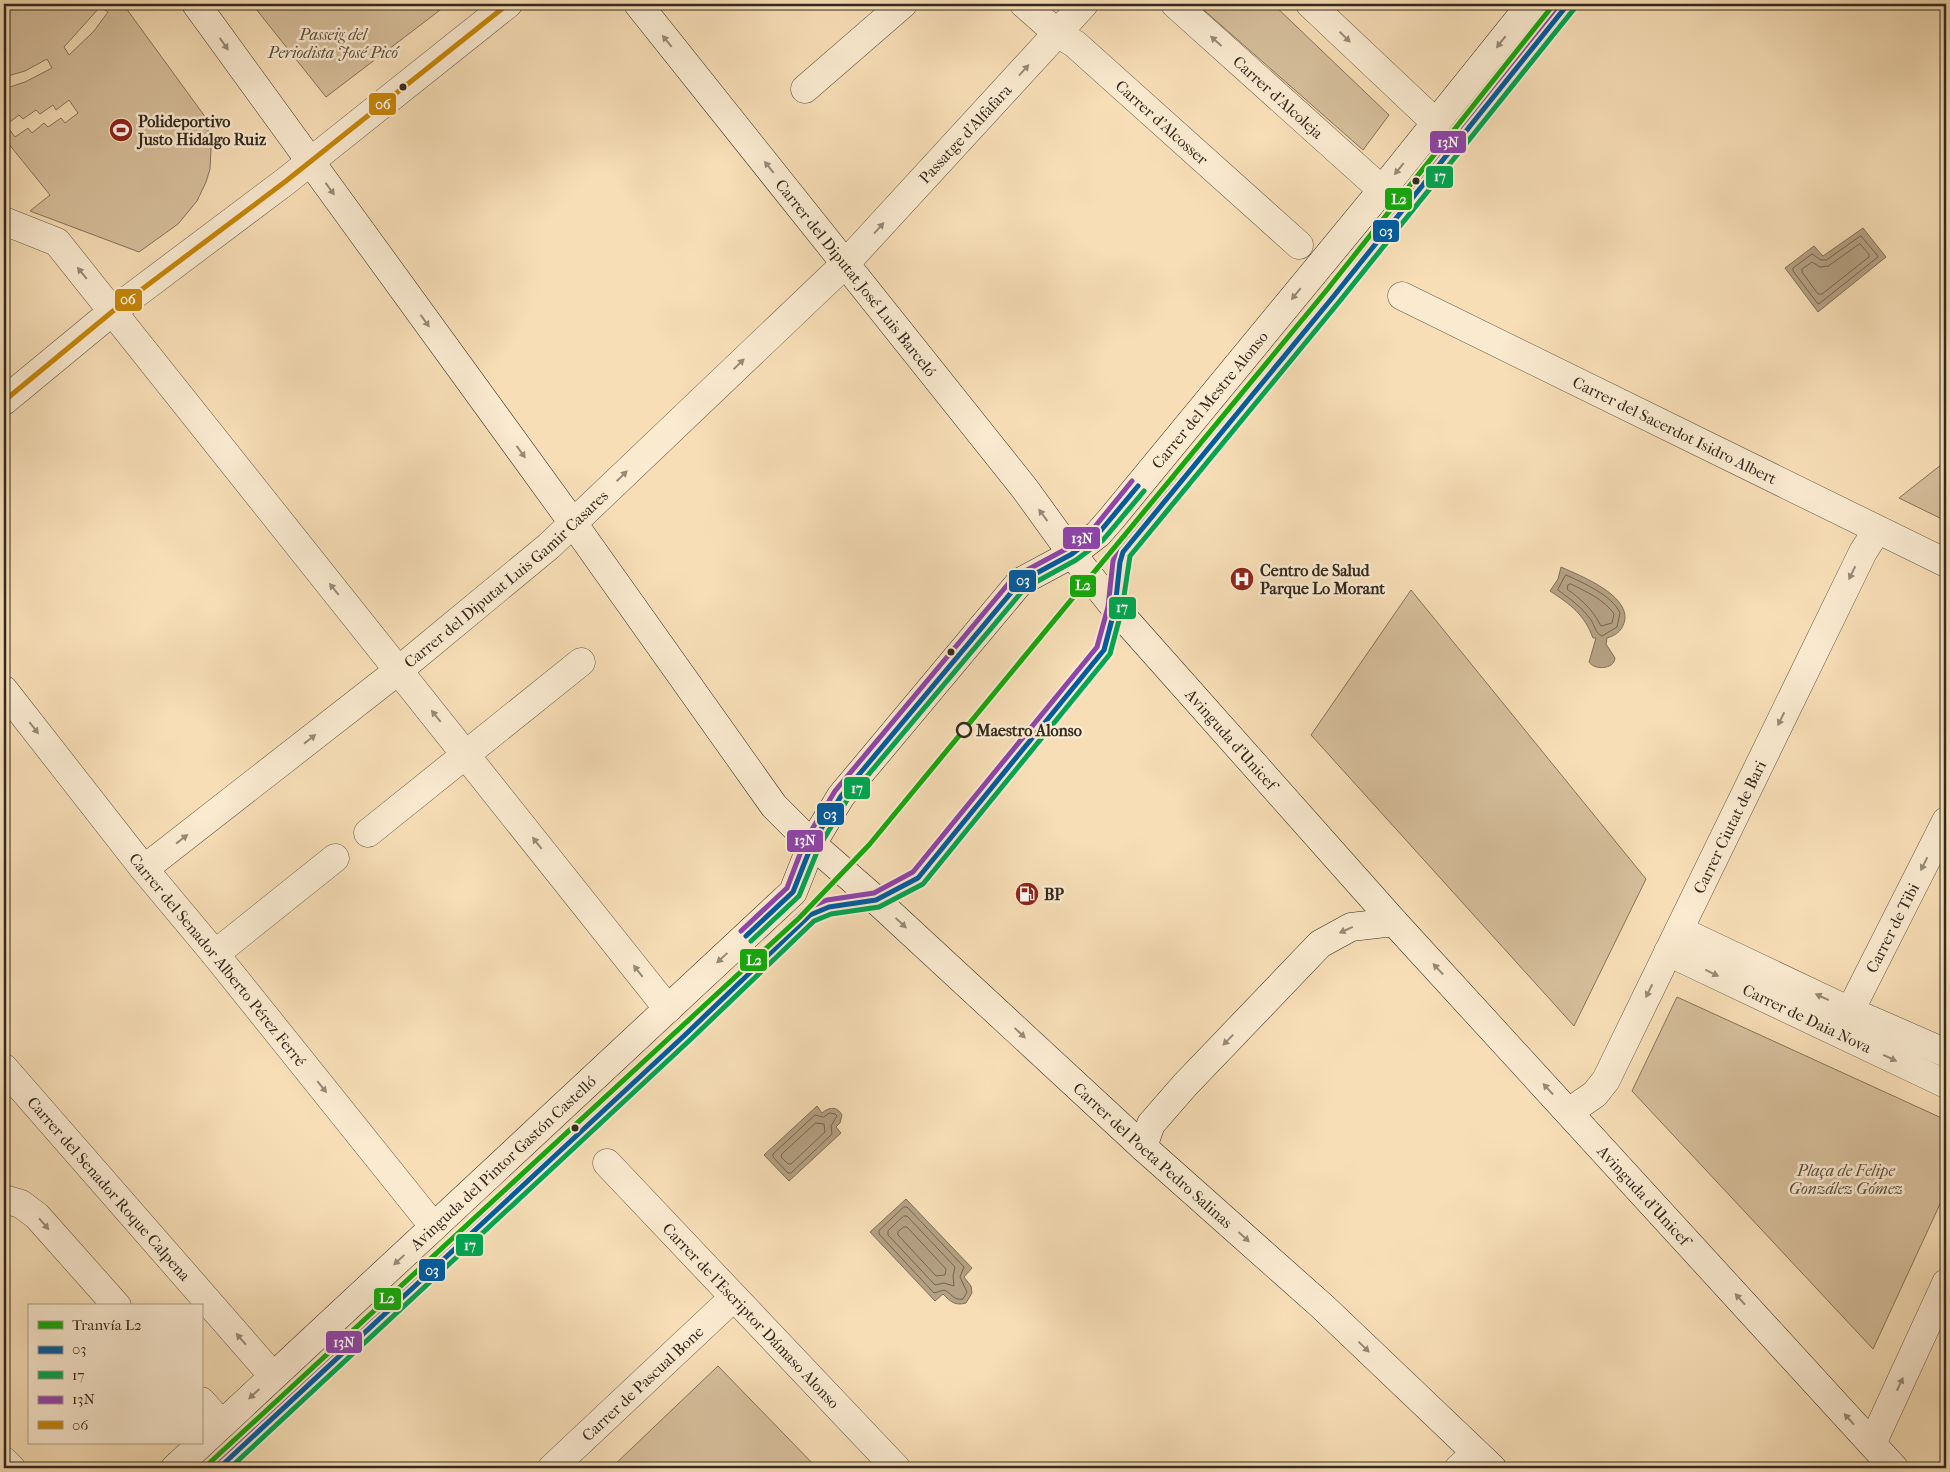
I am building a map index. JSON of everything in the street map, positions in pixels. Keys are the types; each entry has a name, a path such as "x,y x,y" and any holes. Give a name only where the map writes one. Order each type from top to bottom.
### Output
{"street":[{"name":"Carrer del Poeta Pedro Salinas","path":"196,4 573,523 774,806 812,844 884,906 1143,1147 1323,1308 1475,1463"},
{"path":"4,401 113,311 198,249 508,4"},
{"name":"Carrer del Diputat José Luis Barceló","path":"638,4 1018,481 1072,554"},
{"path":"806,89 903,4"},
{"name":"Carrer d'Alcosser","path":"1024,4 1058,33 1081,49 1299,245"},
{"name":"Passatge d'Alfafara","path":"845,264 1084,4"},
{"name":"Carrer d'Alcoleja","path":"1175,4 1382,190"},
{"path":"1310,4 1436,123"},
{"name":"Carrer del Mestre Alonso","path":"812,844 841,796 1020,582 1072,554 1098,534 1112,518 1382,190 1531,4"},
{"path":"4,221 57,242 668,1009"},
{"name":"Carrer del Diputat Luis Gamir Casares","path":"144,869 399,670 549,546 845,264"},
{"name":"Carrer del Sacerdot Isidro Albert","path":"1402,296 1946,563"},
{"name":"Carrer Ciutat de Bari","path":"1569,1112 1595,1094 1606,1080 1863,552 1877,530"},
{"name":"Avinguda d'Unicef","path":"1072,554 1160,660 1394,922 1894,1468"},
{"path":"368,833 465,753 581,662"},
{"name":"Carrer del Senador Alberto Pérez Ferré","path":"4,690 144,869 215,954 434,1228"},
{"name":"Carrer de Tibi","path":"1846,1023 1946,821"},
{"name":"Avinguda del Pintor Gastón Castelló","path":"202,1442 793,892 812,844"},
{"path":"215,954 335,858"},
{"path":"1143,1147 1151,1124 1320,944 1351,927 1394,922"},
{"name":"Carrer de Daia Nova","path":"1673,941 1846,1023 1946,1084"},
{"name":"Carrer de Daia Nova","path":"1846,1023 1946,1053"},
{"name":"Carrer del Senador Roque Calpena","path":"4,1068 273,1376"},
{"name":"Carrer de l'Escriptor Dámaso Alonso","path":"607,1163 896,1468"},
{"path":"4,1199 21,1204 37,1216 114,1304"},
{"path":"1872,1444 1946,1283"},
{"name":"Carrer de Pascual Bone","path":"552,1468 733,1298"},
{"path":"202,1402 222,1424"},
{"name":"Avinguda del Pintor Gastón Castelló","path":"174,1468 200,1444"},
{"path":"4,1461 10,1468"}],"green space":[{"name":"Polideportivo Justo Hidalgo Ruiz","path":"4,4 123,4 206,118 211,149 210,169 197,201 178,224 139,252 30,211 50,195 4,138 4,89 25,82 52,68 47,59 25,71 4,77","holes":["100,7 108,12 94,31 69,55 64,47","69,100 78,113 65,123 61,118 48,127 44,123 32,133 28,128 15,137 6,125 19,115 23,119 36,110 40,114 53,105 56,110"]},
{"name":"Passeig del Periodista José Picó","path":"252,4 448,4 326,97"},
{"path":"1197,4 1273,4 1389,115 1363,150"},
{"path":"1946,461 1946,521 1899,498"},
{"path":"1411,590 1646,879 1574,1026 1311,735"},
{"name":"Plaça de Felipe González Gómez","path":"1677,997 1946,1120 1946,1191 1873,1349 1632,1091"},
{"path":"718,1366 817,1468 611,1468"}],"water":[{"path":"1863,228 1886,257 1818,312 1785,268 1814,246 1823,256"},
{"path":"1561,567 1601,587 1619,602 1624,610 1625,619 1621,629 1617,634 1607,638 1606,644 1615,658 1614,662 1608,667 1595,666 1589,662 1596,638 1593,638 1581,616 1550,591 1558,579"},
{"path":"817,1106 822,1113 833,1108 840,1112 842,1115 840,1123 836,1127 841,1133 789,1181 764,1155"},
{"path":"906,1199 972,1268 964,1277 971,1286 972,1293 966,1303 953,1303 943,1294 935,1301 870,1232"}],"tram line":[{"name":"L2","path":"204,1468 799,918 869,845 1326,291 1554,4"}],"transit line":[{"name":"06","path":"4,401 113,311 286,181 508,4"},
{"name":"13N","path":"214,1463 681,1029 805,909 827,900 874,893 913,872 1097,647 1108,607 1113,561 1117,548 1327,292 1559,4"},
{"name":"03","path":"219,1468 686,1034 810,915 829,907 876,900 918,878 1104,650 1115,608 1120,562 1123,552 1333,297 1568,4"},
{"name":"17","path":"230,1468 691,1039 814,921 831,914 879,907 923,884 1110,654 1122,609 1130,556 1339,302 1574,9"},
{"name":"13N","path":"741,931 787,888 805,841 835,791 1014,577 1068,548 1093,529 1132,481"},
{"name":"03","path":"746,936 793,892 812,844 841,796 1020,582 1072,554 1098,534 1138,486"},
{"name":"17","path":"751,941 799,896 819,847 847,800 1025,588 1076,560 1103,540 1144,491"}],"place":[{"name":"Polideportivo Justo Hidalgo Ruiz","path":"121,130"},
{"name":"Centro de Salud Parque Lo Morant","path":"1242,579"},
{"name":"Maestro Alonso","path":"964,730"},
{"name":"BP","path":"1027,894"}]}
